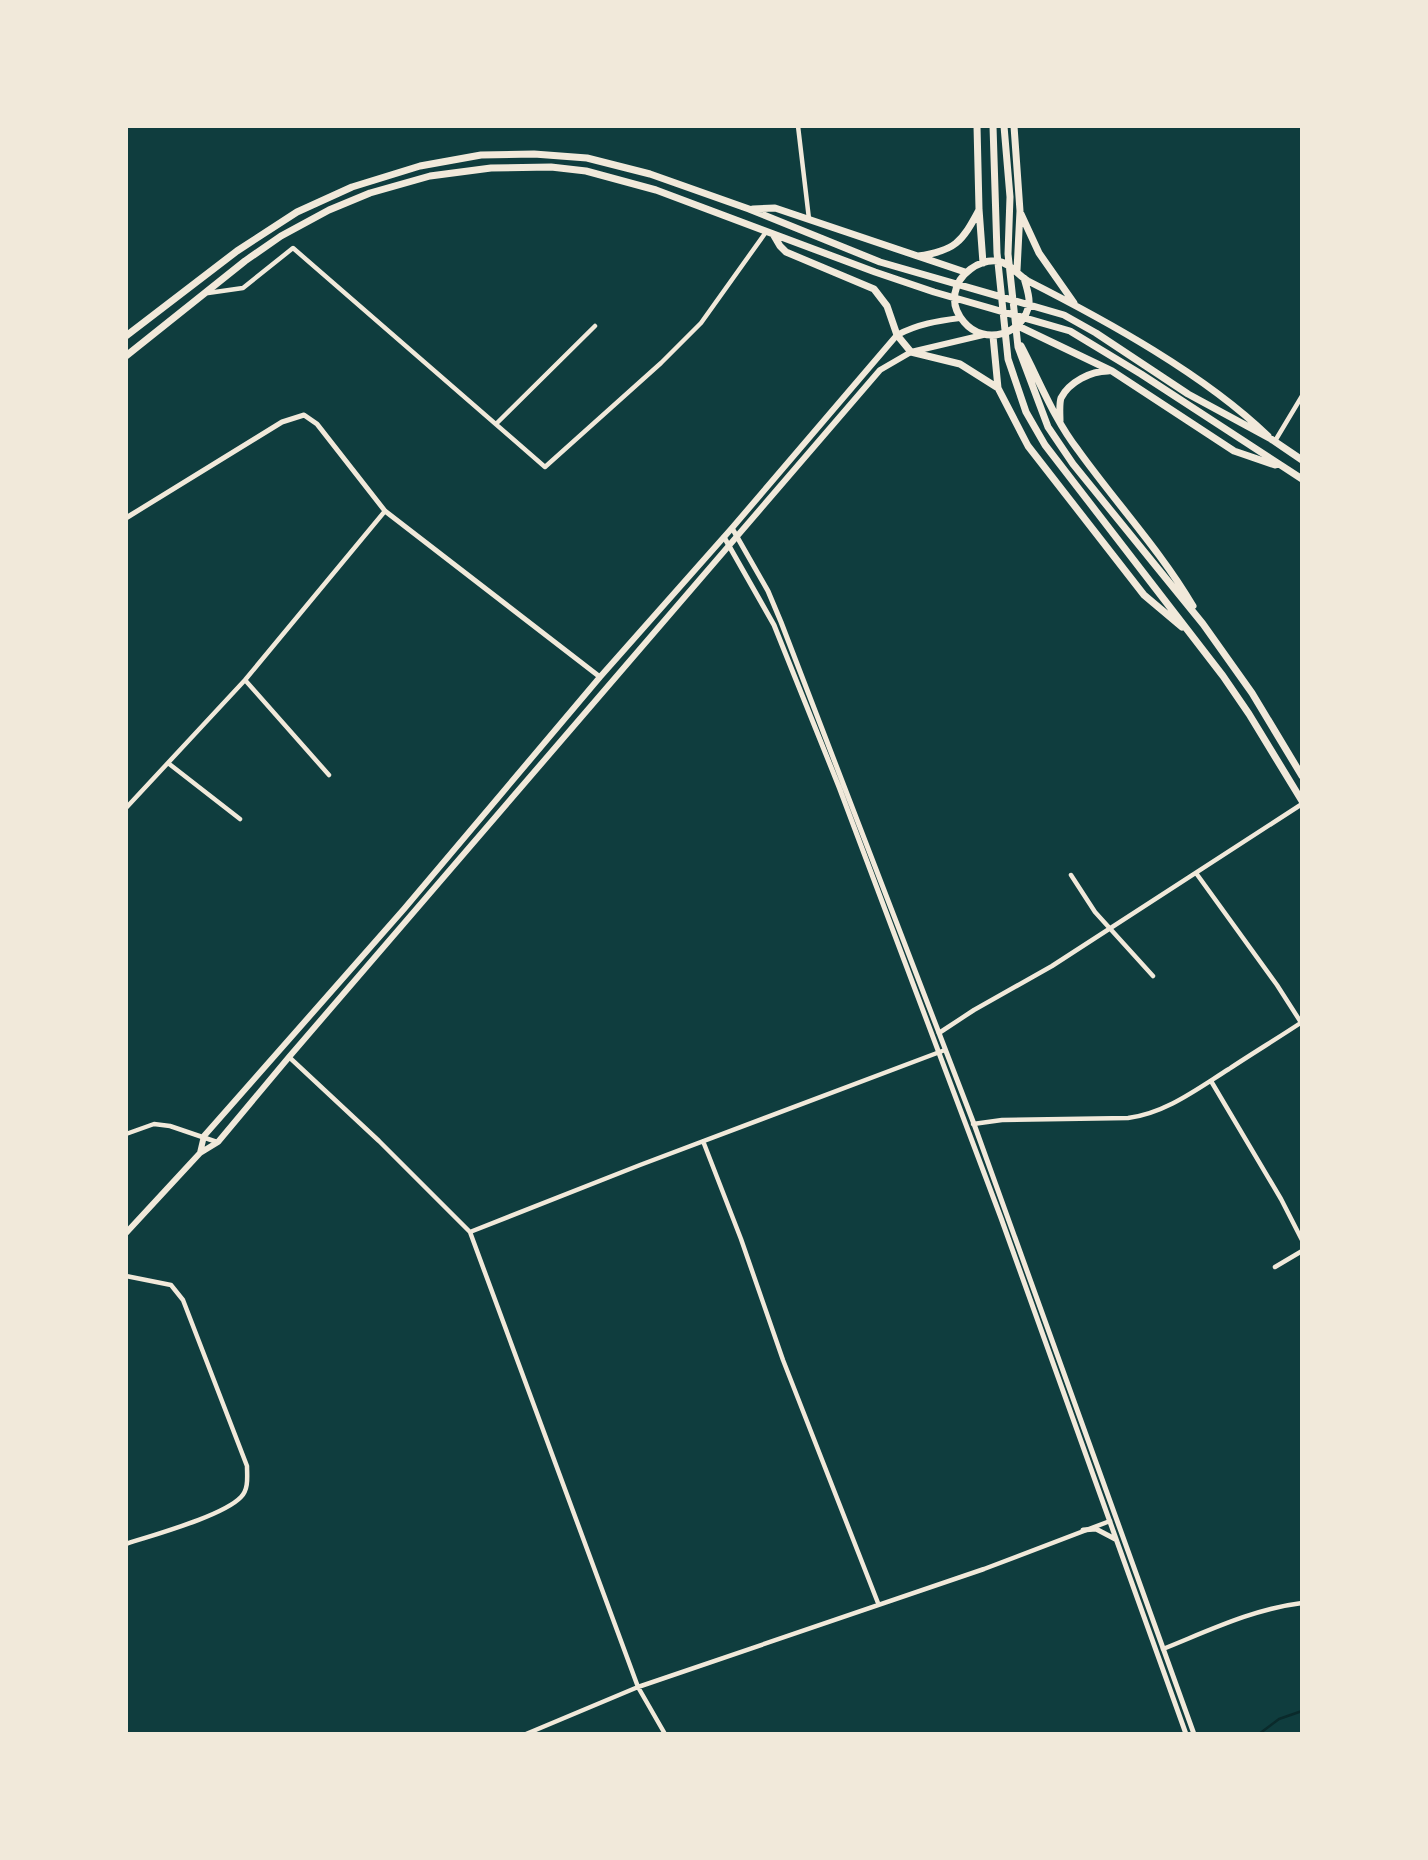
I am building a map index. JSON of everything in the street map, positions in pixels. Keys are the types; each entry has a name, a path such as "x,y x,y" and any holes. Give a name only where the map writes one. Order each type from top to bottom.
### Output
{"main road":[{"path":"978,126 979,209 984,263"},
{"path":"993,126 997,253 1008,359 1026,412 1045,446 1169,604 1249,714 1302,803"},
{"path":"1004,126 1010,197 1008,254 1018,347 1048,426 1073,464 1203,624 1252,693 1302,776"},
{"path":"1013,126 1020,211 1017,270"},
{"path":"126,336 237,251 297,212 352,187 420,166 481,155 534,154 587,158 650,174 749,209 880,262 1064,315 1188,394 1273,440"},
{"path":"126,356 281,236 329,210 405,183 461,171 516,166 586,171 656,190 934,292 1070,331 1141,373 1302,479"},
{"path":"749,209 775,208 965,272"},
{"path":"915,256 939,253 964,238 979,209"},
{"path":"1020,211 1039,253 1074,304"},
{"path":"770,232 786,252 874,289 887,306 897,335 911,352 960,365 998,388"},
{"path":"1024,278 1030,301 1026,314 1015,328 993,336 983,335 974,331 960,318 955,294 957,284 965,272 984,263 999,261 1177,367 1245,414 1273,440 1302,460"},
{"path":"200,1153 204,1136 404,909 600,677 897,335 912,327 960,318"},
{"path":"1015,328 1059,421 1076,449 1172,571 1203,624"},
{"path":"1015,328 1112,371 1234,451 1289,470"},
{"path":"126,1233 200,1153 218,1142 880,370 911,352 983,335"},
{"path":"993,336 998,388 1028,446 1144,595 1194,637"},
{"path":"1059,421 1061,399 1074,383 1096,371 1112,371"}],"street":[{"path":"797,126 809,220"},
{"path":"206,293 243,288 293,248 545,467 661,363 701,323 770,232"},
{"path":"496,424 595,326"},
{"path":"1273,440 1302,396"},
{"path":"126,517 282,422 304,415 317,424 385,511 600,677"},
{"path":"126,808 245,680 385,511"},
{"path":"732,528 768,591 781,622 974,1124 1194,1734"},
{"path":"724,537 774,625 835,776 967,1126 1186,1734"},
{"path":"245,680 329,775"},
{"path":"168,763 240,819"},
{"path":"932,1036 1111,927 1302,803"},
{"path":"967,1126 1002,1121 1128,1118 1146,1115 1211,1081 1302,1023 1196,873"},
{"path":"1071,875 1096,912 1153,976"},
{"path":"470,1232 945,1050"},
{"path":"289,1057 379,1141 470,1232 638,1688 665,1734"},
{"path":"1211,1081 1281,1199 1302,1240"},
{"path":"126,1134 154,1124 170,1126 218,1142"},
{"path":"703,1142 783,1360 878,1604"},
{"path":"1275,1267 1302,1251"},
{"path":"126,1276 172,1285 183,1300 247,1466 248,1483 243,1496 227,1507 188,1524 126,1544"},
{"path":"526,1734 638,1688 984,1569 1117,1518"},
{"path":"1083,1530 1096,1530 1115,1539"},
{"path":"1163,1649 1276,1606 1302,1603"}],"waterway":[{"path":"1259,1734 1279,1719 1302,1711"}]}
